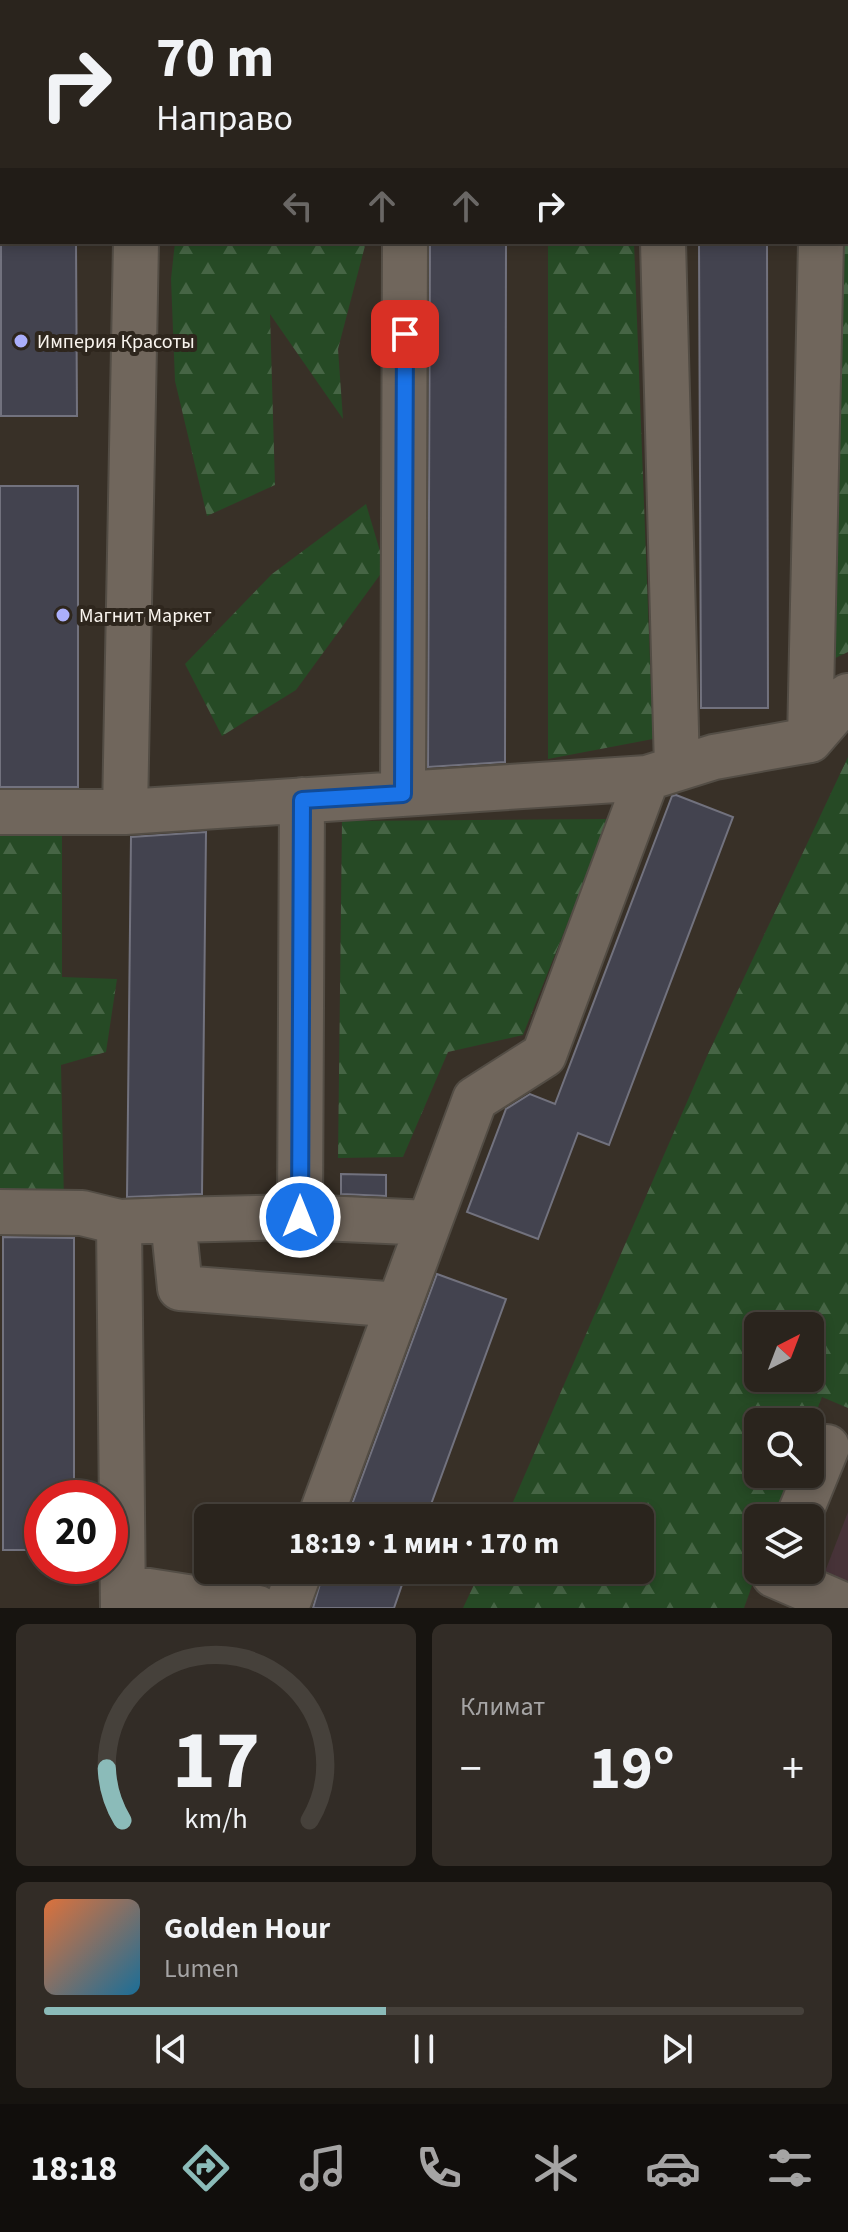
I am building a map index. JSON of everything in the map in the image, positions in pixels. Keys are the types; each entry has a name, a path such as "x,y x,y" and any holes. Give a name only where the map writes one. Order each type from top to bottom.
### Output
{"lane":[{"path":"125,812 136,244"},
{"path":"403,794 405,244"},
{"path":"325,1504 475,1099 544,1055 662,773 663,244"},
{"path":"810,740 821,244"},
{"path":"0,812 125,812 662,773 714,757 810,740 848,696"},
{"path":"300,1217 302,800"},
{"path":"0,1212 82,1213 119,1222 300,1217 429,1223"},
{"path":"173,1220 180,1288 399,1305"},
{"path":"119,1222 123,1598 258,1608"},
{"path":"807,1504 830,1470"},
{"path":"286,1608 295,1584"},
{"path":"770,1584 848,1607"}],"shaded area":[{"path":"848,1512 848,1608 811,1608 820,1584 824,1584 824,1574"}],"green space":[{"path":"175,244 365,244 338,349 343,419 270,314 275,485 207,516 175,381 171,279"},
{"path":"548,244 634,244 653,739 548,759"},
{"path":"826,244 848,244 848,652 825,663"},
{"path":"366,504 385,568 296,690 222,736 185,664 272,574"},
{"path":"848,757 848,1408 822,1397 818,1408 744,1408 744,1488 788,1488 782,1504 744,1504 744,1584 753,1584 744,1608 463,1608 474,1584 654,1584 654,1504 512,1504 707,1056"},
{"path":"609,819 523,1035 448,1052 403,1157 338,1158 342,821"},
{"path":"0,828 62,833 62,977 117,979 106,1052 61,1065 64,1202 0,1205"}],"building":[{"path":"1,244 76,244 77,416 1,416"},
{"path":"430,244 506,244 505,762 428,767"},
{"path":"699,244 767,244 768,708 701,708"},
{"path":"0,486 78,486 78,787 0,787"},
{"path":"672,796 733,817 609,1145 578,1133 538,1239 467,1212 506,1109 530,1094 555,1104"},
{"path":"206,832 202,1194 127,1197 131,837"},
{"path":"341,1174 386,1175 386,1196 341,1194"},
{"path":"3,1237 74,1238 74,1480 24,1480 24,1550 3,1550"},
{"path":"437,1274 506,1299 431,1504 352,1504"},
{"path":"320,1584 402,1584 394,1608 313,1608"}],"place":[{"name":"Империя Красоты","path":"21,341"},
{"name":"Магнит Маркет","path":"63,615"}],"route":[{"path":"300,1217 302,800 403,794 405,334"}]}
